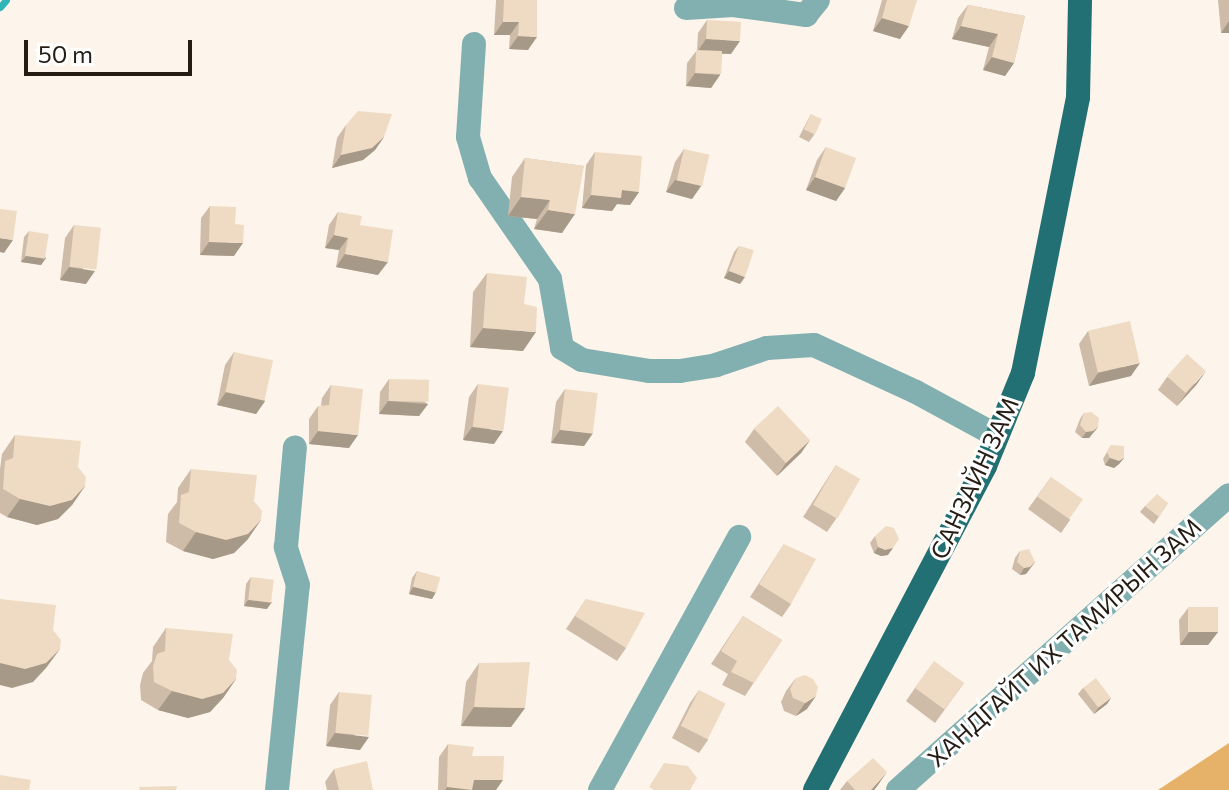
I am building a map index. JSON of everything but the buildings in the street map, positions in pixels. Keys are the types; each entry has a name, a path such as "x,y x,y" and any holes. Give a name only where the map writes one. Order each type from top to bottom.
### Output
{"main road":[{"name":"САНЗАЙН ЗАМ","path":"815,790 985,466 1023,373 1078,97 1080,0"}],"street":[{"path":"686,8 733,5 806,15 818,0"},
{"path":"474,44 468,137 480,178 550,279 562,348 582,360 650,371 680,371 716,365 767,348 814,345 916,392 997,436"},
{"path":"277,790 298,585 286,547 295,447"},
{"name":"ХАНДГАЙТ ИХ ТАМИРЫН ЗАМ","path":"898,790 1229,495"},
{"path":"600,790 739,537"}],"shaded area":[{"path":"1229,743 1229,790 1158,790"}],"waterway":[{"path":"0,7 6,0"}]}
